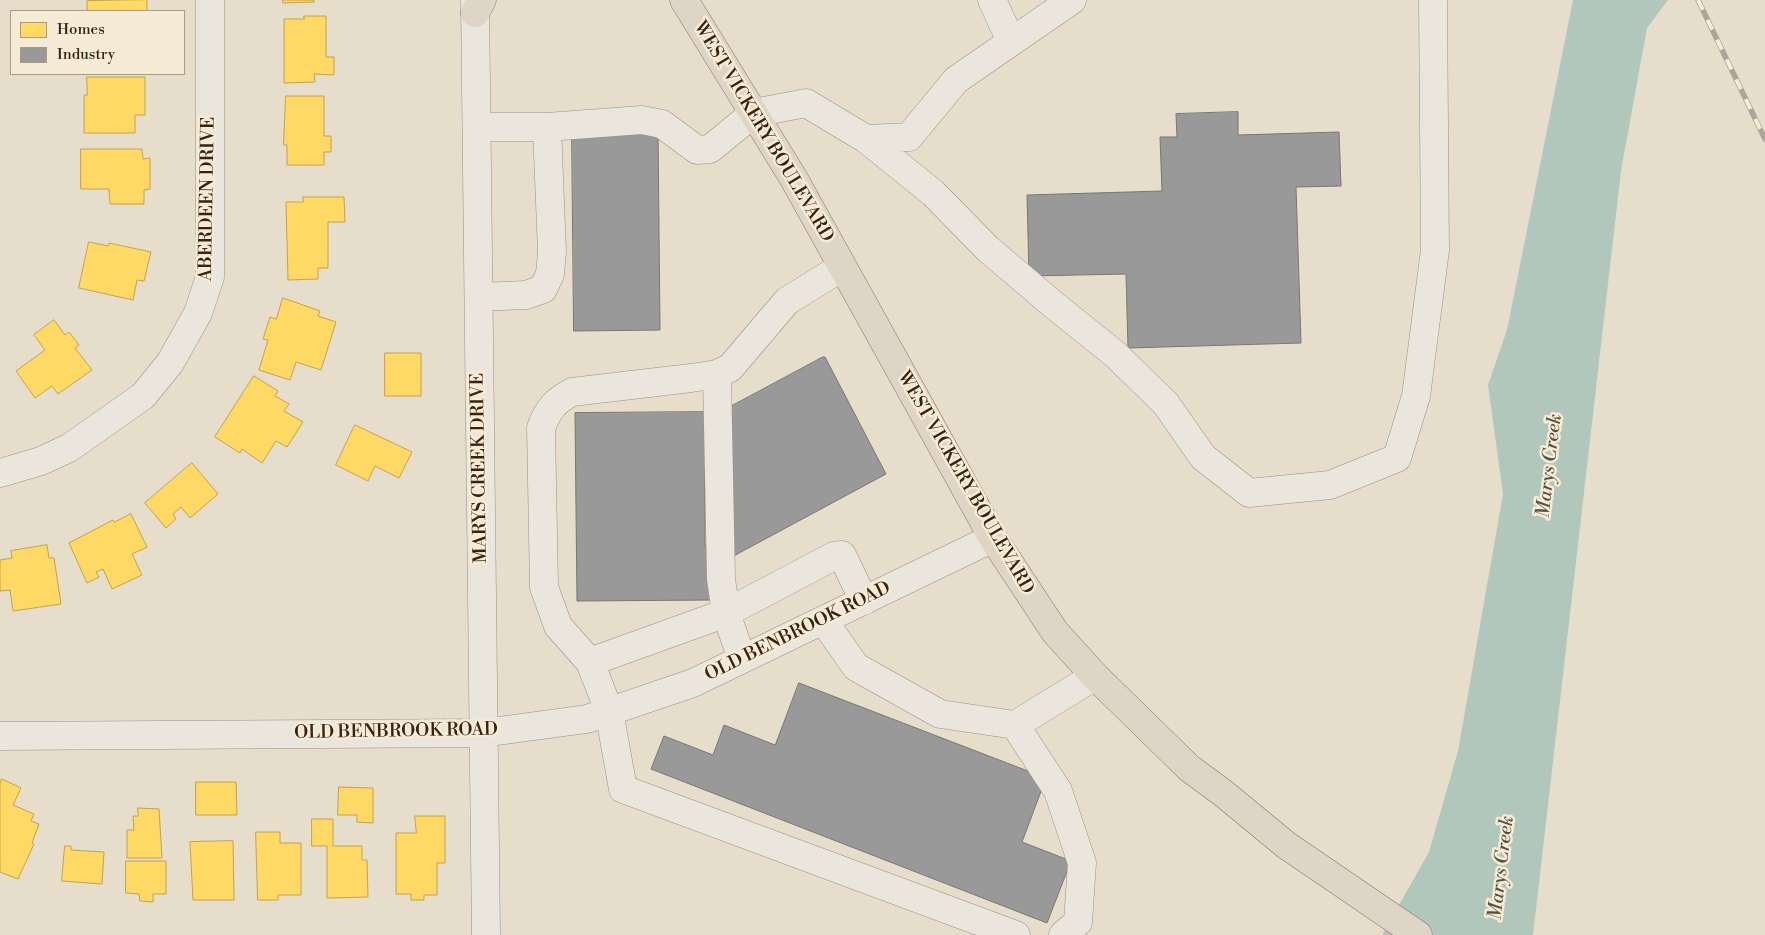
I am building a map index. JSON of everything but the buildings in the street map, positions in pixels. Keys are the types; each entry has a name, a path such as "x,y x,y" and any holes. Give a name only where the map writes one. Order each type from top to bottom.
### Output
{"main road":[{"name":"WEST VICKERY BOULEVARD","path":"684,0 794,180 993,538 1056,632 1095,676 1188,768 1223,793 1286,845 1418,935"}],"street":[{"name":"ABERDEEN DRIVE","path":"0,473 41,461 69,448 143,396 170,363 198,314 210,277 210,0"},
{"path":"992,0 1011,41"},
{"path":"866,139 909,137 956,80 1072,0"},
{"path":"476,127 547,127 642,120 662,124 697,150 710,149 754,114 806,103 866,139 933,193 988,248 1055,306 1116,355 1166,404 1204,457 1249,493 1330,485 1397,458 1416,396 1435,250 1433,0"},
{"name":"MARYS CREEK DRIVE","path":"478,4 476,127 486,935"},
{"path":"478,297 526,295 543,289 550,274 552,252 547,127"},
{"path":"842,267 787,301 730,368 718,374 572,392 557,400 547,411 541,428 544,587 558,626 590,662 609,711 623,789 1016,935"},
{"path":"718,374 721,579 726,613 742,659"},
{"name":"OLD BENBROOK ROAD","path":"0,736 483,733 586,719 693,683 993,538"},
{"path":"590,662 726,613 834,556 842,555 864,601"},
{"path":"823,620 856,668 940,714 1015,725 1095,676"},
{"path":"1015,725 1058,791 1082,863 1078,922 1063,935"}],"water":[{"name":"Marys Creek","path":"1573,0 1668,0 1647,28 1621,171 1533,935 1382,935 1429,852 1458,751 1503,494 1488,385 1507,330"}],"railway":[{"path":"1698,0 1765,139"}]}
